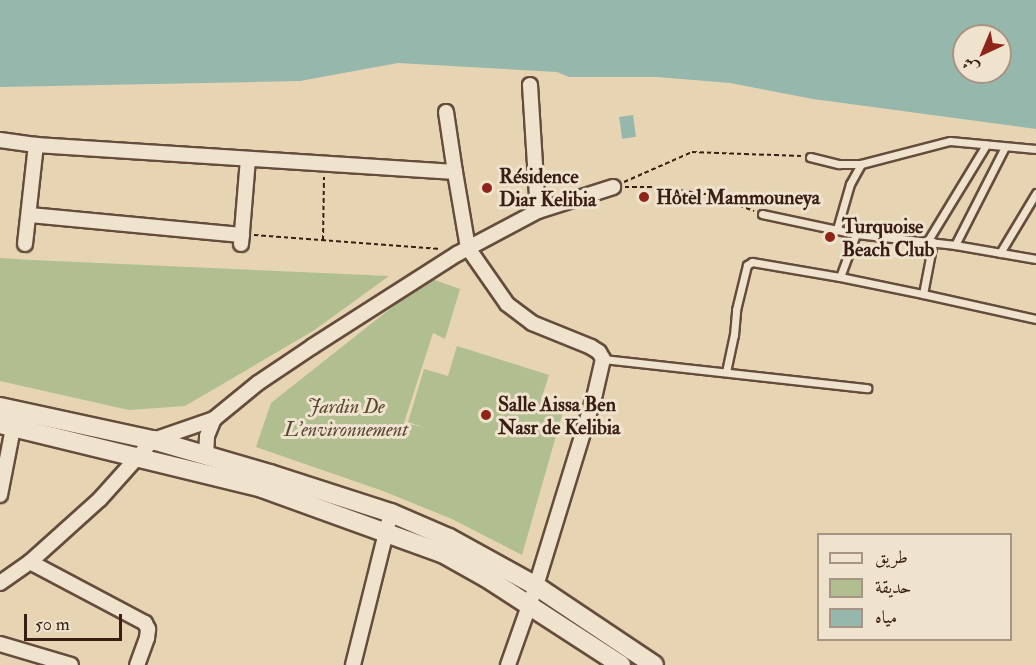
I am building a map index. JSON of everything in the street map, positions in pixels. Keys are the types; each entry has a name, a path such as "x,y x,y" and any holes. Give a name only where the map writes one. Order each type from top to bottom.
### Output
{"main road":[{"path":"7,417 138,456 449,538 536,586 654,665"},
{"path":"7,417 153,440 206,456 388,522 530,605 621,665"}],"street":[{"path":"530,85 538,211"},
{"path":"446,112 463,251 518,314 532,323 591,347 599,352 603,359 596,394 530,605 508,665"},
{"path":"0,140 36,145 455,172"},
{"path":"25,244 36,145"},
{"path":"29,215 242,239 248,159"},
{"path":"0,583 30,562 100,499 153,440 214,419 304,352 463,251 538,211 613,187"},
{"path":"0,495 7,417"},
{"path":"206,456 207,436 214,419"},
{"path":"353,665 388,522"},
{"path":"30,562 145,623 148,629 147,638 137,665"},
{"path":"0,644 71,665"}],"lane":[{"path":"810,157 839,164 861,164 950,141 1036,149"},
{"path":"924,294 930,242 986,145"},
{"path":"955,245 1005,147"},
{"path":"837,229 850,184 861,164"},
{"path":"1000,253 1036,193"},
{"path":"762,214 856,234 955,245 1036,259"},
{"path":"840,277 856,234"},
{"path":"726,372 734,335 736,310 747,265 752,262 840,277 1036,319"},
{"path":"603,359 867,388"}],"path":[{"path":"613,187 692,152 810,157"},
{"path":"323,240 324,164"},
{"path":"613,187 659,187 711,195 762,214"},
{"path":"242,239 323,240 463,251"}],"green space":[{"path":"0,258 389,276 313,331 185,406 129,410 0,381"},
{"name":"Jardin De L'environnement","path":"429,278 460,289 445,339 433,333 404,423 423,427 408,422 424,369 448,376 457,346 549,375 541,400 564,408 522,555 452,519 383,491 256,447 271,403"}],"water":[{"path":"0,0 1036,0 1036,129 813,99 730,83 657,77 569,77 557,72 398,63 300,81 0,87"},
{"path":"633,115 636,137 622,139 619,117"}],"place":[{"name":"Résidence Diar Kelibia","path":"487,188"},
{"name":"Hôtel Mammouneya","path":"644,197"},
{"name":"Turquoise Beach Club","path":"830,237"},
{"name":"Salle Aissa Ben Nasr de Kelibia","path":"486,415"}]}
